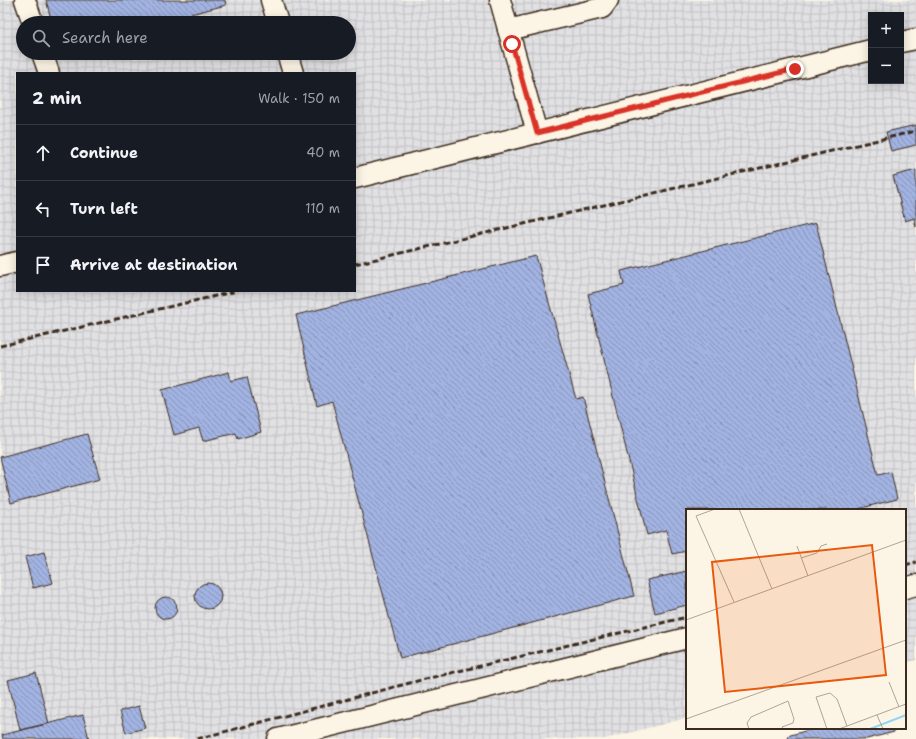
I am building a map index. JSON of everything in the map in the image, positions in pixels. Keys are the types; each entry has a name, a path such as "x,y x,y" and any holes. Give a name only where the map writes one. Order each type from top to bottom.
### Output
{"lane":[{"path":"26,0 31,16"},
{"path":"271,0 276,16"},
{"path":"500,0 537,133"},
{"path":"508,30 602,8 608,0"},
{"path":"904,41 916,39"},
{"path":"356,178 868,51"},
{"path":"44,60 49,72"},
{"path":"289,60 293,72"},
{"path":"0,266 16,262"},
{"path":"906,588 916,585"},
{"path":"278,739 686,638"}],"shaded area":[{"path":"0,0 916,0 916,660 906,663 906,509 686,509 686,718 605,739 0,739"}],"building":[{"path":"46,0 225,0 226,5 183,16 50,16"},
{"path":"916,125 916,145 891,151 886,132"},
{"path":"916,170 916,227 914,218 905,221 893,176"},
{"path":"816,223 878,475 891,472 897,499 858,509 686,509 686,551 672,554 666,530 647,535 588,294 624,285 621,271"},
{"path":"536,256 576,399 583,397 634,596 400,658 332,401 317,406 296,315"},
{"path":"229,372 231,381 247,377 261,432 238,439 236,433 203,441 199,428 174,435 162,390"},
{"path":"87,434 100,479 11,503 0,457"},
{"path":"44,552 53,583 33,588 25,557"},
{"path":"686,571 686,605 655,613 647,580"},
{"path":"208,583 217,587 221,596 217,605 208,609 199,605 195,596 199,587"},
{"path":"166,597 174,600 177,608 174,616 166,619 158,616 155,608 158,600"},
{"path":"36,673 49,723 20,730 8,680"},
{"path":"139,706 145,728 126,733 120,711"},
{"path":"83,715 89,739 3,739 2,735"},
{"path":"812,729 893,729 894,732 867,739 788,739 787,736"}],"railway":[{"path":"356,264 916,131"},
{"path":"0,346 233,292"},
{"path":"906,565 916,562"},
{"path":"197,739 421,680 686,617"}],"route":[{"path":"512,44 537,133 795,69"}]}
